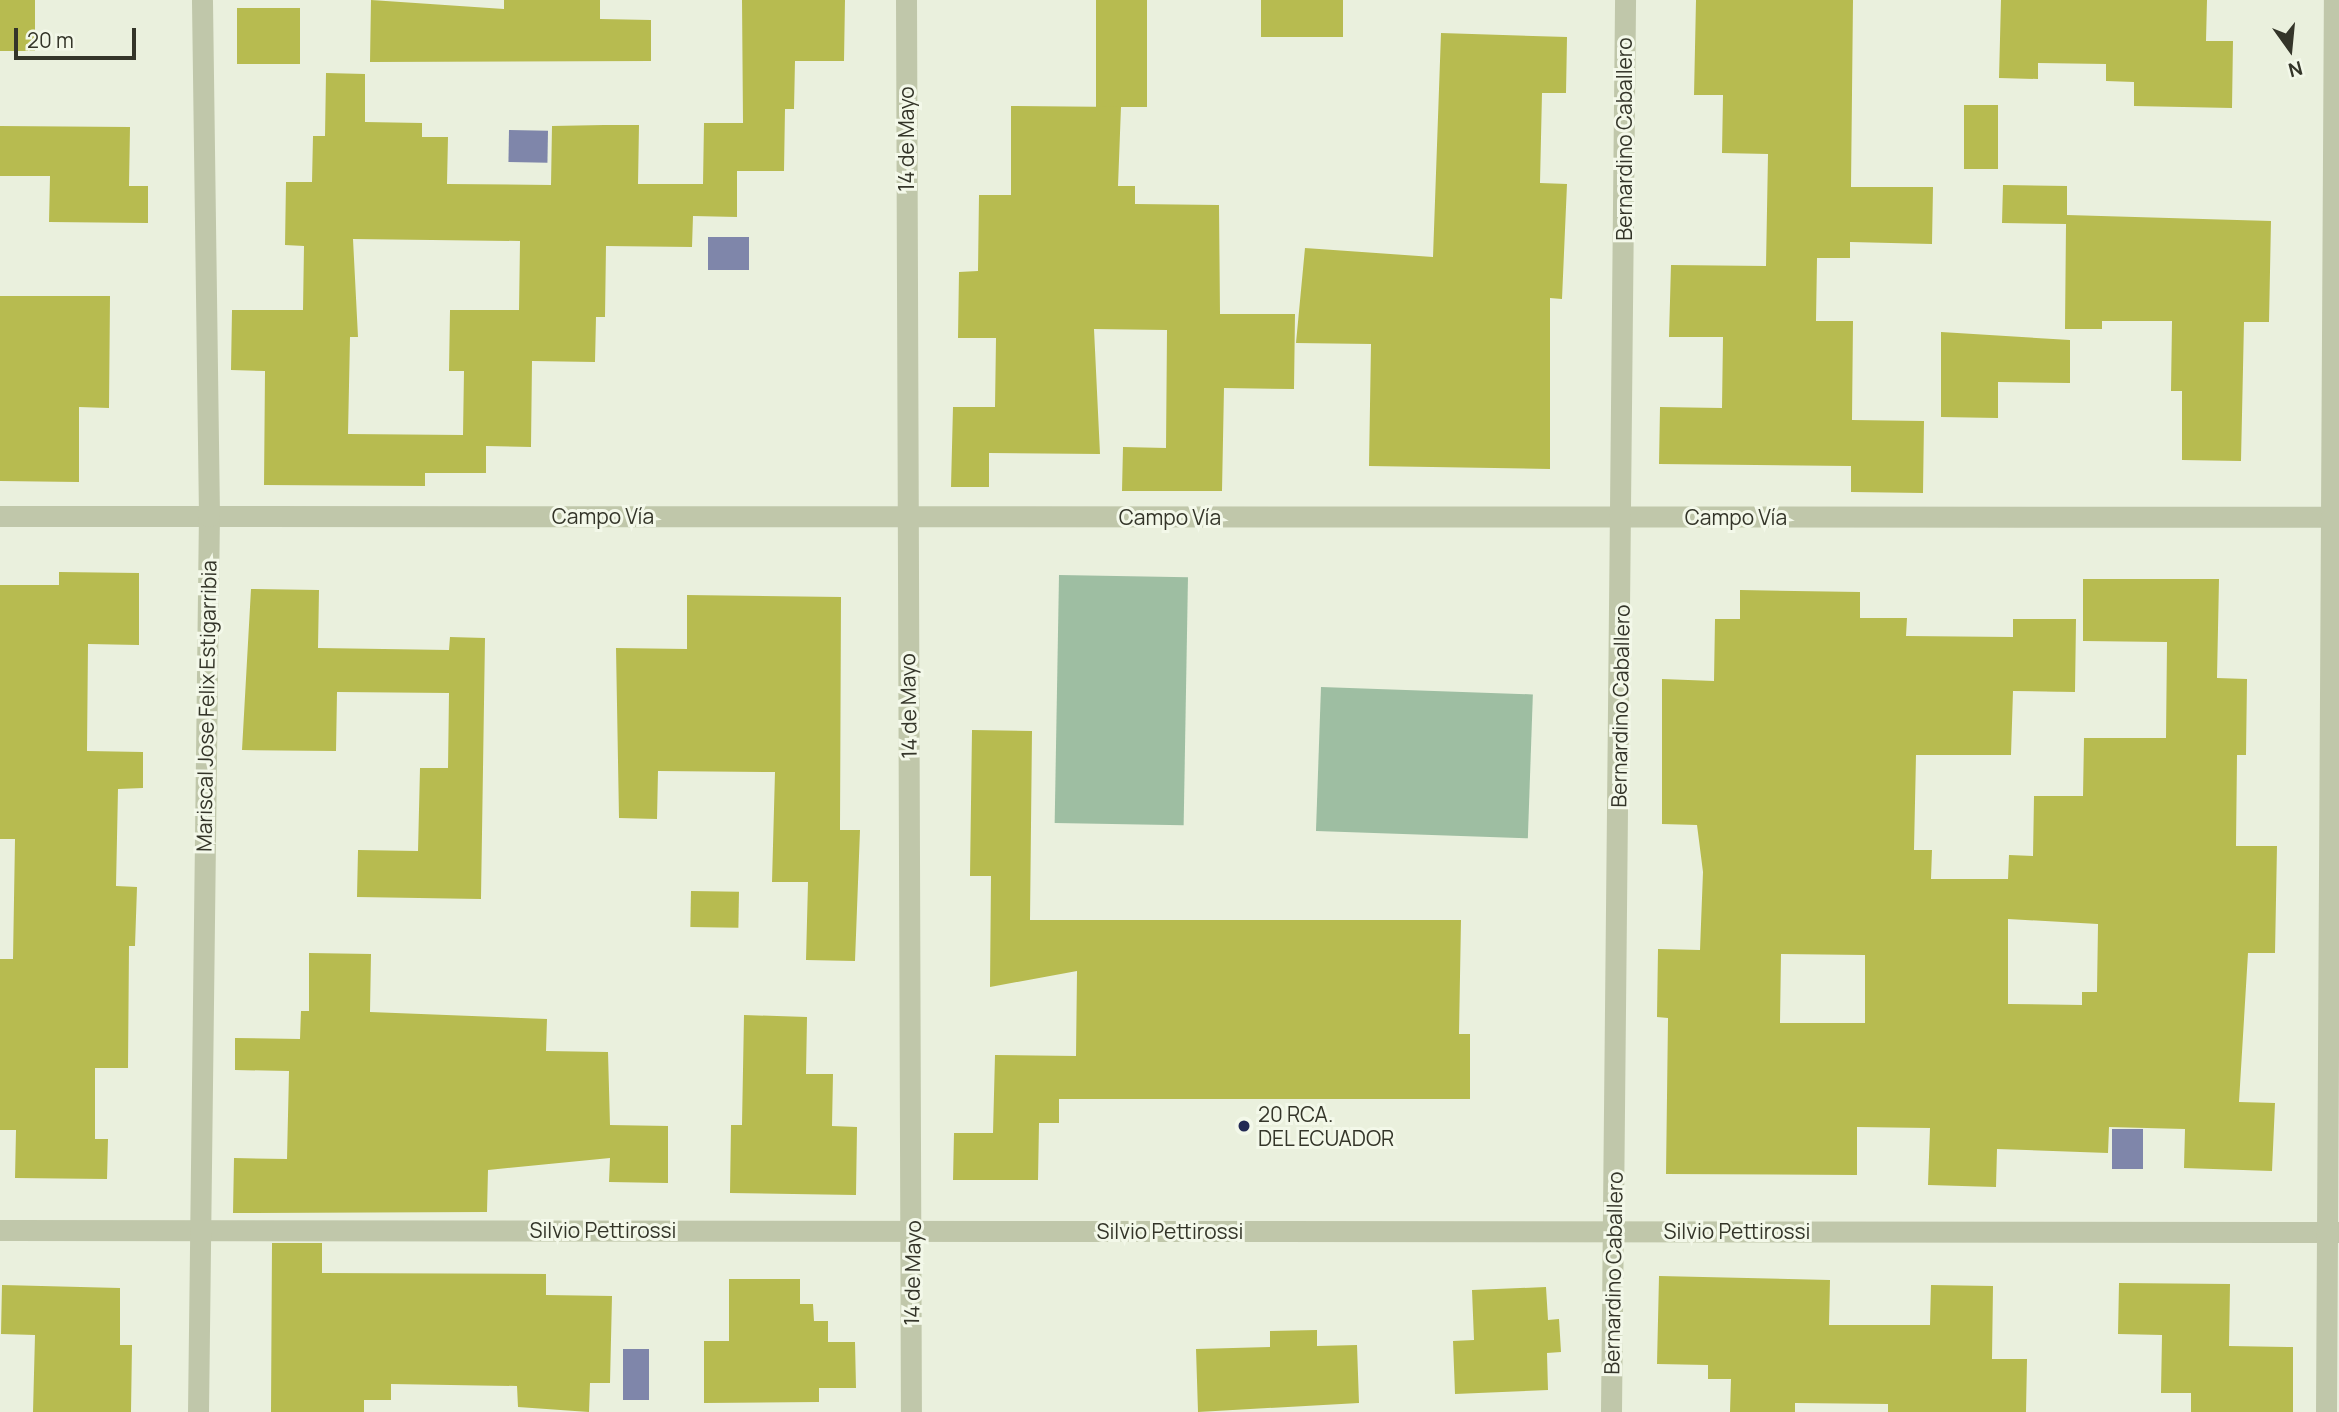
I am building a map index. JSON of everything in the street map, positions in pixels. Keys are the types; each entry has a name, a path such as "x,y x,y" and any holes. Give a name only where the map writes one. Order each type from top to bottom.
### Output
{"street":[{"name":"Mariscal Jose Felix Estigarribia","path":"198,1412 209,516 202,0"},
{"name":"14 de Mayo","path":"906,0 906,517 913,1231 911,1412"},
{"name":"Bernardino Caballero","path":"1611,1412 1622,517 1625,0"},
{"path":"2326,1412 2332,1231 2334,0"},
{"name":"Campo Vía","path":"0,516 2334,517"},
{"name":"Silvio Pettirossi","path":"0,1230 2332,1231"}],"green space":[{"path":"1059,575 1188,577 1184,825 1055,823"},
{"path":"1321,687 1533,694 1528,838 1316,831"}],"water":[{"path":"509,130 548,131 547,163 508,162"},
{"path":"708,237 749,237 749,270 708,270"},
{"path":"2112,1129 2143,1129 2143,1169 2112,1169"},
{"path":"623,1349 649,1349 649,1400 623,1400"}],"building":[{"path":"0,0 35,0 35,51 0,51"},
{"path":"371,0 504,9 504,0 600,0 600,19 651,20 651,61 370,62"},
{"path":"742,0 845,0 844,61 795,61 794,109 785,109 784,171 737,171 737,217 693,216 692,247 606,246 605,317 596,317 595,362 532,361 531,447 486,446 486,473 425,473 425,486 264,485 265,371 231,370 232,310 303,310 304,246 285,245 286,182 312,182 313,136 325,136 326,73 365,74 365,122 422,123 422,137 448,137 447,184 551,185 552,126 639,125 638,184 703,184 704,123 743,123","holes":["353,239 520,241 519,310 450,310 449,371 464,371 463,435 348,434 350,337 358,337"]},
{"path":"1096,0 1147,0 1147,107 1096,107"},
{"path":"1261,0 1343,0 1343,37 1261,37"},
{"path":"1696,0 1853,0 1851,187 1933,187 1932,244 1850,242 1850,258 1817,258 1816,321 1853,321 1852,420 1924,421 1923,493 1851,492 1851,466 1659,464 1660,407 1722,408 1723,337 1669,337 1671,265 1766,266 1768,154 1722,153 1723,95 1694,95"},
{"path":"2001,0 2207,0 2206,41 2233,41 2232,108 2134,106 2134,82 2106,81 2106,64 2038,63 2038,79 1999,78"},
{"path":"237,8 300,8 300,64 237,64"},
{"path":"1441,33 1567,37 1566,93 1542,93 1540,183 1567,184 1562,299 1550,298 1550,469 1369,466 1371,344 1296,343 1305,248 1433,257"},
{"path":"1964,105 1998,105 1998,169 1964,169"},
{"path":"1011,106 1121,107 1118,186 1135,186 1135,204 1219,205 1220,314 1295,314 1294,389 1224,388 1222,491 1122,491 1123,447 1166,448 1167,330 1094,329 1100,454 989,453 989,487 951,487 953,407 995,407 996,338 958,338 959,272 978,271 979,195 1011,195"},
{"path":"0,126 130,127 129,186 148,186 148,223 49,222 50,176 0,176"},
{"path":"2003,185 2067,186 2067,215 2271,221 2269,322 2244,322 2241,461 2182,460 2182,391 2171,391 2172,321 2102,321 2102,329 2065,329 2066,224 2002,223"},
{"path":"0,296 110,296 109,408 79,407 79,482 0,481"},
{"path":"1941,332 2070,340 2070,383 1998,382 1998,418 1941,417"},
{"path":"59,572 139,573 139,645 88,644 87,751 143,752 143,788 118,789 116,886 137,887 135,946 129,946 128,1068 95,1068 95,1139 108,1139 107,1179 15,1178 16,1130 0,1130 0,959 13,959 15,839 0,839 0,585 59,585"},
{"path":"2083,579 2219,579 2217,678 2247,679 2246,755 2237,755 2236,846 2277,846 2275,953 2248,953 2239,1102 2275,1103 2272,1171 2184,1168 2185,1129 2109,1127 2108,1153 1997,1149 1996,1187 1928,1185 1930,1128 1857,1127 1857,1175 1666,1174 1668,1018 1657,1017 1658,949 1700,950 1703,872 1697,825 1662,824 1662,679 1714,681 1715,619 1740,619 1740,590 1860,592 1860,618 1907,618 1906,636 2013,637 2013,619 2076,619 2075,692 2013,691 2011,755 1916,755 1914,850 1932,850 1931,879 2008,879 2009,855 2033,856 2034,796 2083,796 2084,738 2166,738 2167,642 2083,641","holes":["2008,919 2098,924 2097,992 2082,992 2082,1005 2008,1004","1781,954 1865,955 1865,1023 1780,1023"]},
{"path":"251,589 319,590 318,648 449,650 450,637 485,638 481,899 357,897 358,850 418,851 420,768 448,768 449,693 337,692 336,751 242,750"},
{"path":"687,595 841,597 840,830 860,830 855,961 806,960 808,882 772,882 775,772 658,771 657,819 619,818 616,648 687,649"},
{"path":"972,730 1032,731 1030,920 1461,920 1459,1034 1470,1034 1470,1099 1059,1099 1059,1123 1039,1123 1038,1180 953,1180 954,1133 993,1133 995,1055 1076,1056 1077,971 990,987 991,876 970,876"},
{"path":"691,891 739,892 738,928 690,927"},
{"path":"309,953 371,954 370,1012 547,1019 546,1051 608,1052 610,1125 668,1126 668,1183 609,1182 610,1158 488,1170 487,1212 233,1213 234,1158 287,1159 289,1071 235,1070 235,1038 300,1039 301,1011 309,1011"},
{"path":"744,1015 807,1017 806,1074 833,1074 832,1126 857,1127 856,1195 730,1193 731,1125 742,1125"},
{"path":"272,1243 322,1243 322,1273 546,1274 546,1295 612,1296 610,1383 590,1383 589,1412 518,1407 517,1386 391,1384 391,1400 364,1400 364,1412 271,1412"},
{"path":"1659,1276 1830,1280 1829,1325 1930,1325 1931,1285 1993,1286 1992,1359 2027,1359 2026,1412 1888,1412 1888,1404 1795,1403 1795,1412 1730,1412 1731,1379 1708,1379 1708,1365 1657,1364"},
{"path":"729,1279 800,1279 800,1304 813,1304 814,1321 828,1321 828,1342 855,1342 856,1388 819,1388 819,1402 704,1403 704,1341 729,1341"},
{"path":"2119,1283 2230,1284 2229,1346 2293,1347 2293,1412 2191,1412 2191,1393 2161,1393 2162,1335 2118,1334"},
{"path":"2,1285 120,1288 120,1345 132,1345 131,1412 33,1412 35,1335 1,1334"},
{"path":"1546,1287 1548,1320 1559,1319 1561,1352 1547,1353 1548,1390 1455,1394 1453,1341 1474,1340 1472,1290"},
{"path":"1317,1330 1317,1346 1357,1345 1359,1403 1198,1412 1196,1349 1270,1347 1270,1331"}],"place":[{"name":"20 RCA. DEL ECUADOR","path":"1244,1126"}]}
